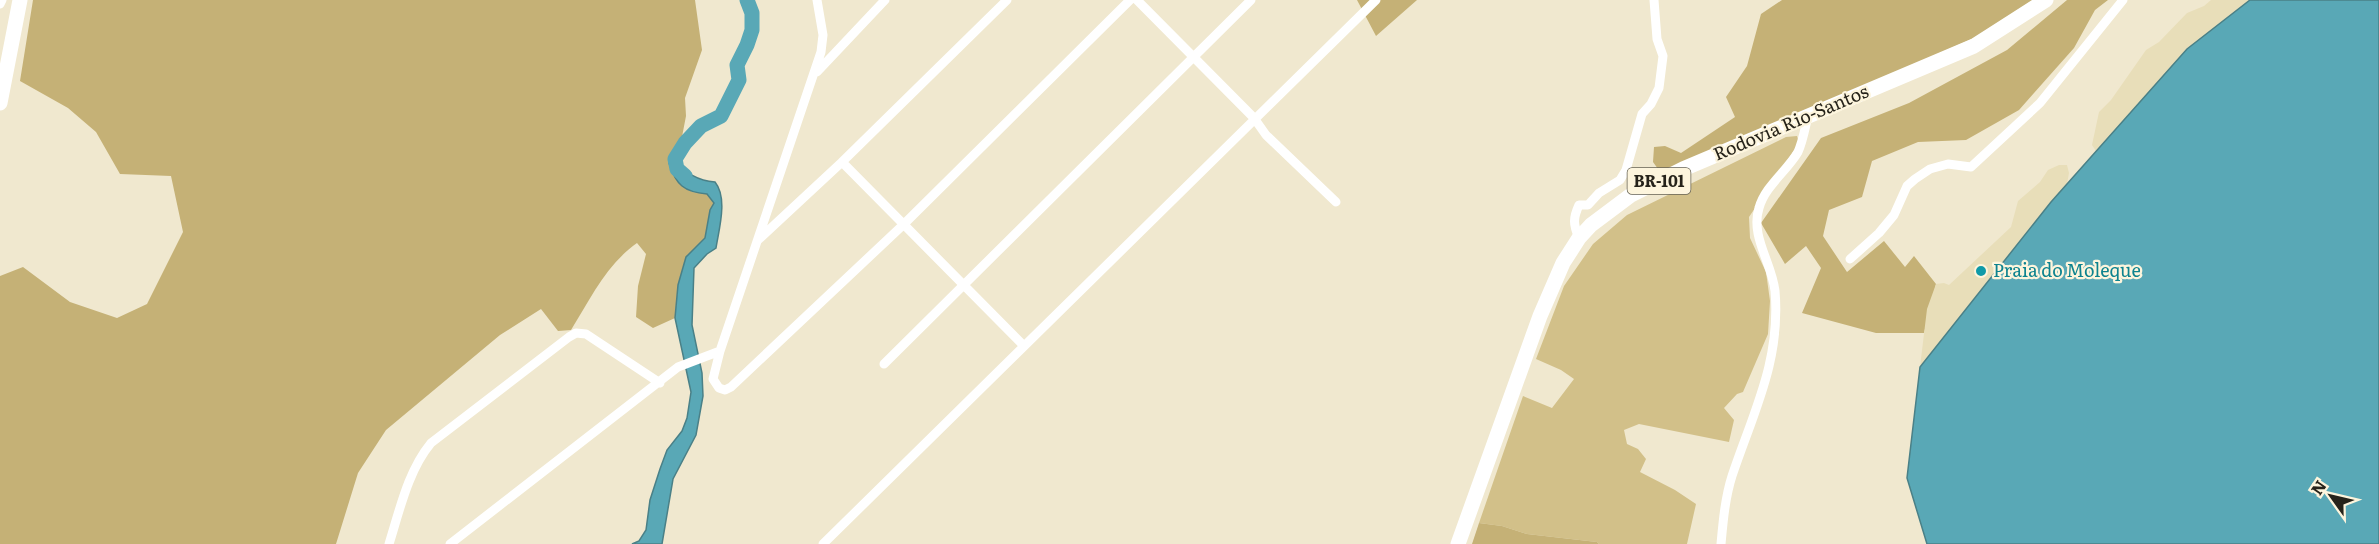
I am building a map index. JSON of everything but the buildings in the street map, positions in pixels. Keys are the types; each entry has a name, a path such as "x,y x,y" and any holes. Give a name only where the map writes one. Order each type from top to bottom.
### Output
{"highway":[{"path":"0,103 20,0"},
{"name":"Rodovia Rio-Santos","path":"1458,544 1540,315 1563,263 1579,238 1608,211 1631,195 1683,168 1974,46 2046,0"}],"street":[{"path":"0,4 2,0"},
{"path":"815,0 821,16 823,35 821,52 720,351 713,380 719,388 725,390 731,387 903,225 1130,0"},
{"path":"815,74 885,0"},
{"path":"757,241 842,162 1006,0"},
{"path":"1137,0 1254,118 1266,135 1336,202"},
{"path":"884,364 1251,0"},
{"path":"823,544 1376,0"},
{"path":"1579,238 1573,224 1579,205 1588,205 1599,192 1615,184 1626,170 1642,114 1651,104 1659,88 1663,56 1657,39 1654,0"},
{"path":"1850,259 1894,216 1907,186 1915,179 1930,169 1948,164 1971,167 2020,123 2040,103 2123,0"},
{"path":"1721,544 1731,478 1762,397 1771,366 1775,334 1775,291 1771,269 1757,231 1756,220 1759,205 1797,152 1808,116"},
{"path":"842,162 1023,345"},
{"path":"1615,184 1631,195"},
{"path":"389,544 412,472 431,443 569,337 576,333 586,334 660,382"},
{"path":"450,544 678,367 701,356 720,351"}],"shaded area":[{"path":"33,0 695,0 702,50 685,98 686,116 681,142 669,163 692,192 707,193 714,203 710,210 705,238 686,257 678,285 675,318 653,328 636,317 638,286 646,254 637,243 616,261 592,294 571,330 558,331 541,309 500,335 386,430 358,473 336,544 0,544 0,276 23,267 70,302 117,318 147,304 183,232 171,176 120,174 96,132 68,108 20,81"},
{"path":"1357,0 1417,0 1376,36"},
{"path":"1782,0 2033,0 1974,38 1671,171 1658,169 1653,162 1654,147 1665,146 1681,153 1735,117 1726,97 1747,66 1761,14"},
{"path":"2067,0 2108,0 2095,10 2074,48 2019,110 1966,140 1918,142 1872,161 1862,197 1829,210 1823,236 1847,272 1884,241 1905,267 1914,256 1936,284 1924,333 1876,333 1802,313 1821,268 1806,246 1785,264 1761,223 1821,138 1909,103 2007,50"},
{"path":"1797,136 1799,143 1749,217 1750,238 1766,272 1770,301 1768,334 1743,392 1737,394 1724,408 1734,420 1729,442 1639,424 1624,430 1627,444 1638,449 1646,459 1640,472 1696,504 1687,544 1599,544 1527,534 1502,526 1479,523 1523,396 1552,408 1574,379 1561,370 1536,359 1564,286 1593,244 1627,215 1786,137"},
{"path":"1479,523 1502,526 1527,534 1599,544 1472,544"}],"sand":[{"path":"2211,0 2250,0 2187,49 2096,151 2092,145 2099,112 2111,100 2146,50 2159,42 2187,13 2204,6"},
{"name":"Praia do Moleque","path":"2059,165 2067,165 2069,173 2067,184 1920,367 1927,309 1936,284 1949,285 2011,227 2018,201 2040,182 2048,170"}],"water":[{"path":"2250,0 2379,0 2379,544 1927,544 1907,478 1920,367 2051,202 2187,49"},
{"path":"675,159 692,175 715,182 721,196 722,214 716,248 694,268 692,325 702,373 703,396 696,435 673,479 662,544 632,544 639,541 646,530 650,500 660,469 667,450 682,431 687,418 691,392 675,318 678,285 686,257 705,238 710,210 714,203 707,194 687,189 678,182 669,163"}],"waterway":[{"path":"685,176 677,169 675,159 685,143 701,126 721,116 739,80 737,65 752,30 752,13 747,0"}],"place":[{"name":"Praia do Moleque","path":"1981,271"}]}
